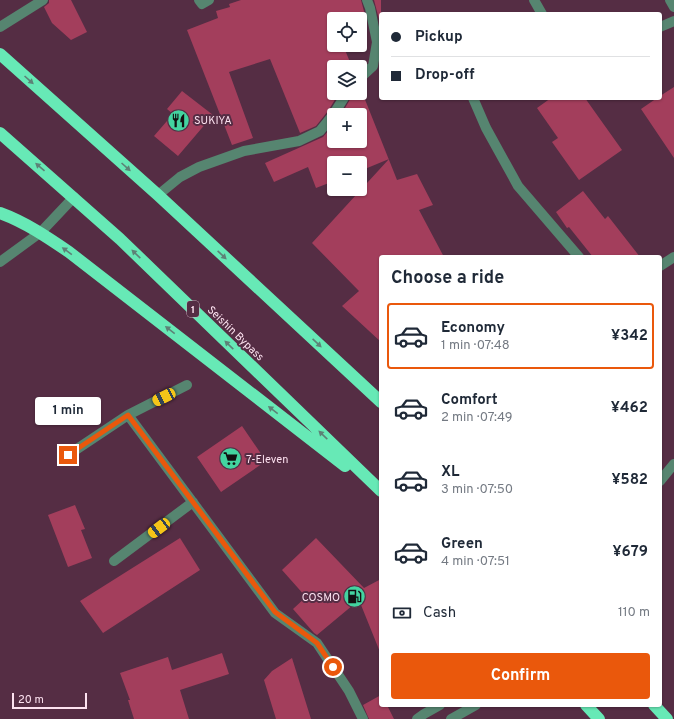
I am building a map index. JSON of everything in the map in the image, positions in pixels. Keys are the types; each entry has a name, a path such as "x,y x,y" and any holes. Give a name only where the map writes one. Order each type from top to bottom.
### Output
{"highway":[{"path":"0,54 158,195 379,400"},
{"name":"Seishin Bypass","path":"0,132 120,239 379,491"},
{"path":"0,213 12,217 41,232 69,252 379,491"},
{"path":"588,707 599,719"},
{"path":"656,707 668,719"}],"street":[{"path":"0,27 43,0"},
{"path":"199,0 202,4 209,0"},
{"path":"367,0 377,42 377,67 367,73"},
{"path":"534,0 541,12"},
{"path":"670,0 674,7"},
{"path":"662,26 674,21"},
{"path":"158,195 180,177 199,167 244,151 299,141 320,131 333,116 343,100"},
{"path":"474,100 486,128 518,186 577,255"},
{"path":"0,262 41,232 74,197"},
{"path":"662,265 674,257"},
{"path":"68,455 128,415 187,385"},
{"path":"128,415 275,612 317,643 349,691 363,719"},
{"path":"662,479 674,464"},
{"path":"114,562 193,502"},
{"path":"417,719 436,707"},
{"path":"451,719 472,707"}],"building":[{"path":"49,0 71,0 87,32 71,40 52,23 44,7 49,3"},
{"path":"241,0 361,0 364,12 327,12 327,52 346,52 349,60 327,60 327,100 335,100 330,108 327,108 327,112 316,126 300,133 270,59 229,72 253,138 232,145 187,30 218,18 216,11 230,7 229,4"},
{"path":"374,0 381,0 381,12 379,12 379,19"},
{"path":"674,87 674,158 641,109 654,100 662,100 662,95"},
{"path":"182,91 213,115 178,156 154,136 173,114 167,109"},
{"path":"350,100 365,100 389,159 367,168 367,156 327,156 327,184 316,188 308,167 274,182 265,163 323,137 327,132 327,148 367,148 367,108 345,108"},
{"path":"548,100 586,100 622,150 579,180 552,142 558,138 537,108"},
{"path":"389,159 397,180 417,174 433,205 419,210 443,255 379,255 379,340 342,306 359,291 312,243 355,196 367,196 367,183"},
{"path":"583,191 605,219 608,216 638,255 591,255 569,227 567,228 556,212"},
{"name":"7-Eleven","path":"242,426 266,461 221,492 197,457"},
{"path":"75,505 85,529 81,530 92,558 68,567 48,515"},
{"path":"180,538 200,570 103,633 80,601"},
{"name":"COSMO","path":"316,538 364,588 379,580 379,650 359,600 317,635 314,633 293,609 306,597 282,570"},
{"path":"222,653 229,674 180,690 189,719 134,719 128,700 130,700 120,673 168,657 172,670"},
{"path":"292,658 311,719 276,719 264,680 272,671"},
{"path":"379,696 379,707 388,707 394,719 369,719 363,705"}],"place":[{"name":"SUKIYA","path":"179,120"},
{"name":"7-Eleven","path":"231,459"},
{"name":"COSMO","path":"355,597"}],"route":[{"path":"68,455 128,415 275,612 317,643 333,667"}]}
